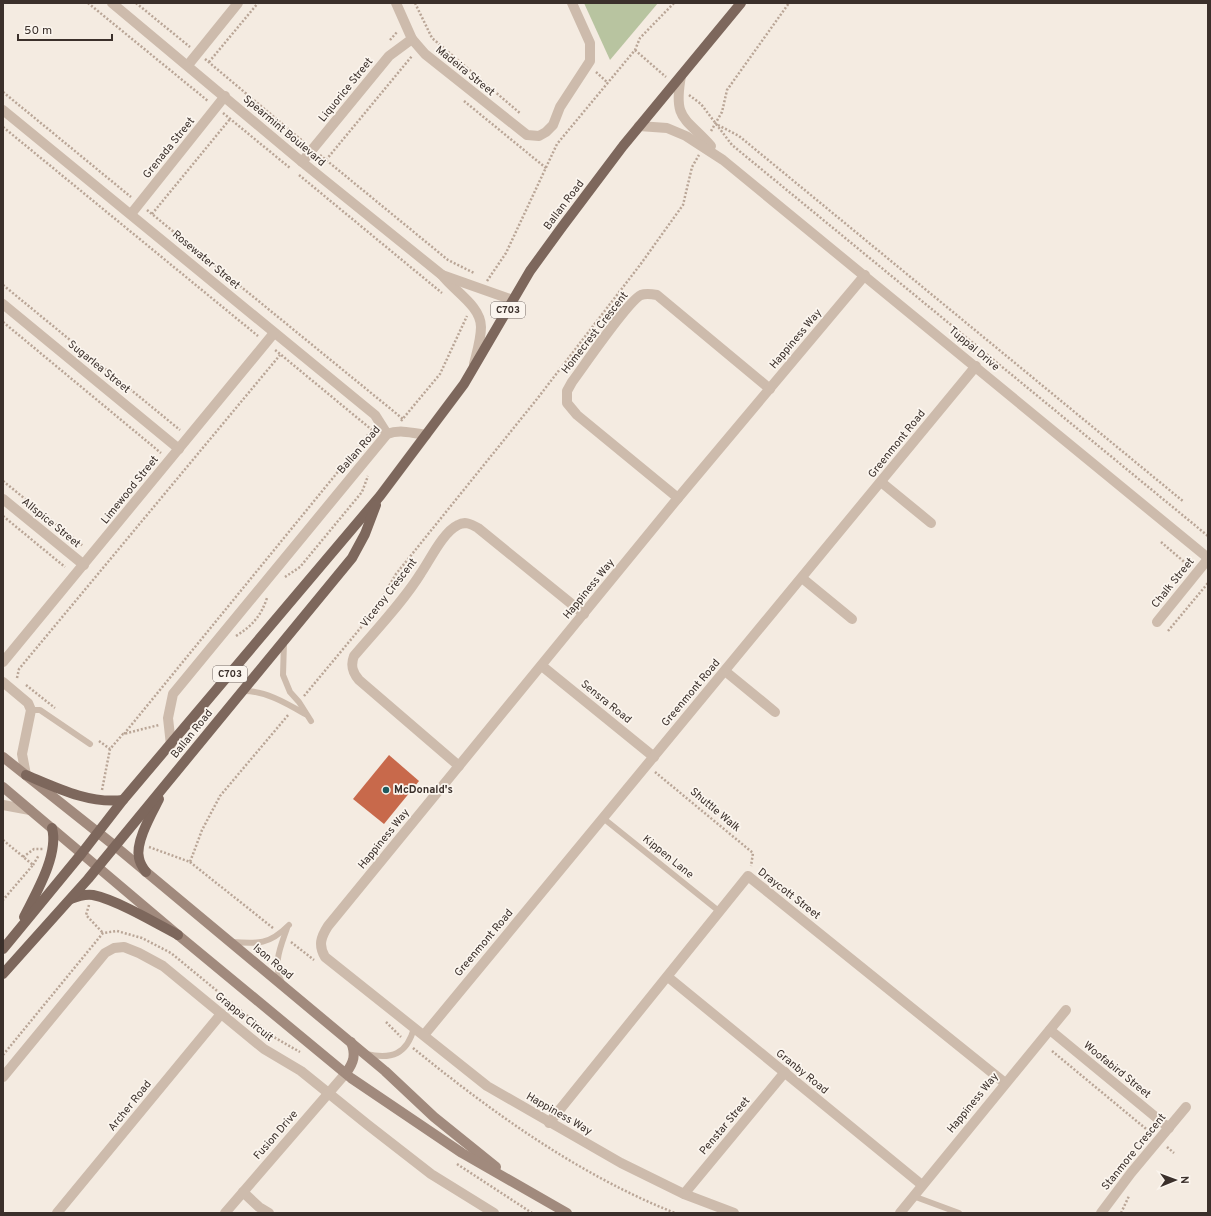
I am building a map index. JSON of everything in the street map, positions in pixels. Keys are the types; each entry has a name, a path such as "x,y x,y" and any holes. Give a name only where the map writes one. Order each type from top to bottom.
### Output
{"main road":[{"name":"Ballan Road","path":"3,949 124,800 380,496 472,370 530,271 562,227 639,126 741,3"},
{"name":"Ballan Road","path":"3,974 71,899 352,558 365,534 380,496"},
{"name":"Ison Road","path":"3,757 115,846 351,1042 434,1117 525,1189"},
{"path":"26,775 61,790 84,797 109,802 124,800"},
{"path":"146,872 139,858 140,844 167,783"},
{"name":"Ison Road","path":"3,787 178,935 346,1073 462,1153 567,1213"},
{"path":"17,932 37,891 52,853 54,843 52,828"},
{"path":"71,899 82,895 93,895 148,918 178,935"},
{"path":"346,1073 352,1065 354,1057 351,1042"}],"street":[{"name":"Spearmint Boulevard","path":"112,3 188,65 302,162 442,275 470,311 479,318 481,326 472,370"},
{"path":"188,65 238,3"},
{"name":"Madeira Street","path":"396,3 412,39 425,54 450,76 521,131 531,137 539,136 553,125 560,107 590,61 590,43 572,3"},
{"name":"Liquorice Street","path":"302,162 389,56 412,39"},
{"name":"Tuppal Drive","path":"681,76 678,101 682,118 723,160 976,366 1208,558"},
{"name":"Grenada Street","path":"131,214 225,96"},
{"name":"Rosewater Street","path":"3,110 375,415 387,434"},
{"name":"Tuppal Drive","path":"639,126 667,128 705,143"},
{"name":"Spearmint Boulevard","path":"442,275 461,280 482,290 513,300"},
{"name":"Happiness Way","path":"734,1213 684,1194 621,1163 487,1086 325,957 321,951 320,944 322,936 328,926 678,498 865,275"},
{"name":"Homecrest Crescent","path":"678,498 577,415 567,403 567,391 572,382 627,309 642,295 649,293 657,295 770,388"},
{"name":"Sugarlea Street","path":"3,304 179,448"},
{"name":"Limewood Street","path":"3,662 274,333"},
{"name":"Greenmont Road","path":"424,1035 976,366"},
{"name":"Ballan Road","path":"171,745 168,718 173,694 387,434 397,431 426,435"},
{"path":"881,482 931,523"},
{"name":"Allspice Street","path":"3,499 84,565"},
{"name":"Viceroy Crescent","path":"459,766 359,680 352,670 354,656 421,574 436,548 457,525 464,523 471,524 478,528 584,614"},
{"name":"Chalk Street","path":"1157,622 1208,558"},
{"path":"802,578 852,619"},
{"name":"Sensra Road","path":"542,666 654,757"},
{"path":"725,671 775,712"},
{"path":"3,682 28,703 31,710 22,754 26,775"},
{"path":"3,805 30,810"},
{"name":"Draycott Street","path":"549,1123 748,876 1005,1083"},
{"name":"Grappa Circuit","path":"3,1077 106,952 114,948 124,947 163,966 264,1049 292,1065 431,1174 494,1213"},
{"name":"Granby Road","path":"668,977 922,1185"},
{"name":"Happiness Way","path":"900,1213 1066,1010"},
{"name":"Archer Road","path":"57,1213 221,1014"},
{"name":"Woofabird Street","path":"1050,1030 1169,1128"},
{"name":"Penstar Street","path":"684,1194 785,1072"},
{"name":"Fusion Drive","path":"225,1213 346,1073"},
{"name":"Stanmore Crescent","path":"1101,1213 1131,1173 1186,1107"},
{"path":"242,1192 259,1207 269,1213"}],"lane":[{"path":"284,640 283,675 290,692 299,702 311,721"},
{"path":"242,691 254,691 294,708 306,715"},
{"path":"31,710 40,710 90,744"},
{"name":"Kippen Lane","path":"603,818 720,912"},
{"path":"229,941 253,944 266,942 278,935 289,925 279,949 277,964 278,976 284,986"},
{"path":"363,1053 380,1057 394,1056 406,1046 411,1039 414,1028"},
{"path":"913,1196 959,1213"}],"path":[{"path":"88,3 292,170"},
{"path":"209,62 258,3"},
{"path":"415,3 432,38 522,116"},
{"path":"482,290 506,253 557,144 635,50 640,38 674,3"},
{"path":"299,702 373,613 396,574 537,399 640,265 683,205 692,167 722,112 727,90 789,3"},
{"path":"326,160 412,56"},
{"path":"3,92 403,419"},
{"path":"152,214 230,119"},
{"path":"716,124 739,136 1184,502"},
{"path":"716,124 732,145 1208,536"},
{"path":"298,174 444,295"},
{"path":"3,285 180,430"},
{"path":"397,431 403,419 440,374 470,311 462,310"},
{"path":"3,322 161,453"},
{"path":"17,678 20,670 280,354"},
{"path":"3,481 83,546"},
{"path":"3,516 65,567"},
{"path":"1161,542 1197,572"},
{"path":"1168,630 1208,583"},
{"path":"140,844 190,862 202,830 220,796 294,708"},
{"name":"Shuttle Walk","path":"647,765 753,853 748,876"},
{"path":"3,840 33,865"},
{"path":"3,900 33,865 42,849"},
{"path":"1052,1051 1174,1153"},
{"path":"670,1211 675,1213"}],"green space":[{"path":"584,3 658,3 610,60"}],"building":[{"name":"McDonald's","path":"389,755 419,781 384,824 353,799"}],"place":[{"name":"McDonald's","path":"386,790"}]}
